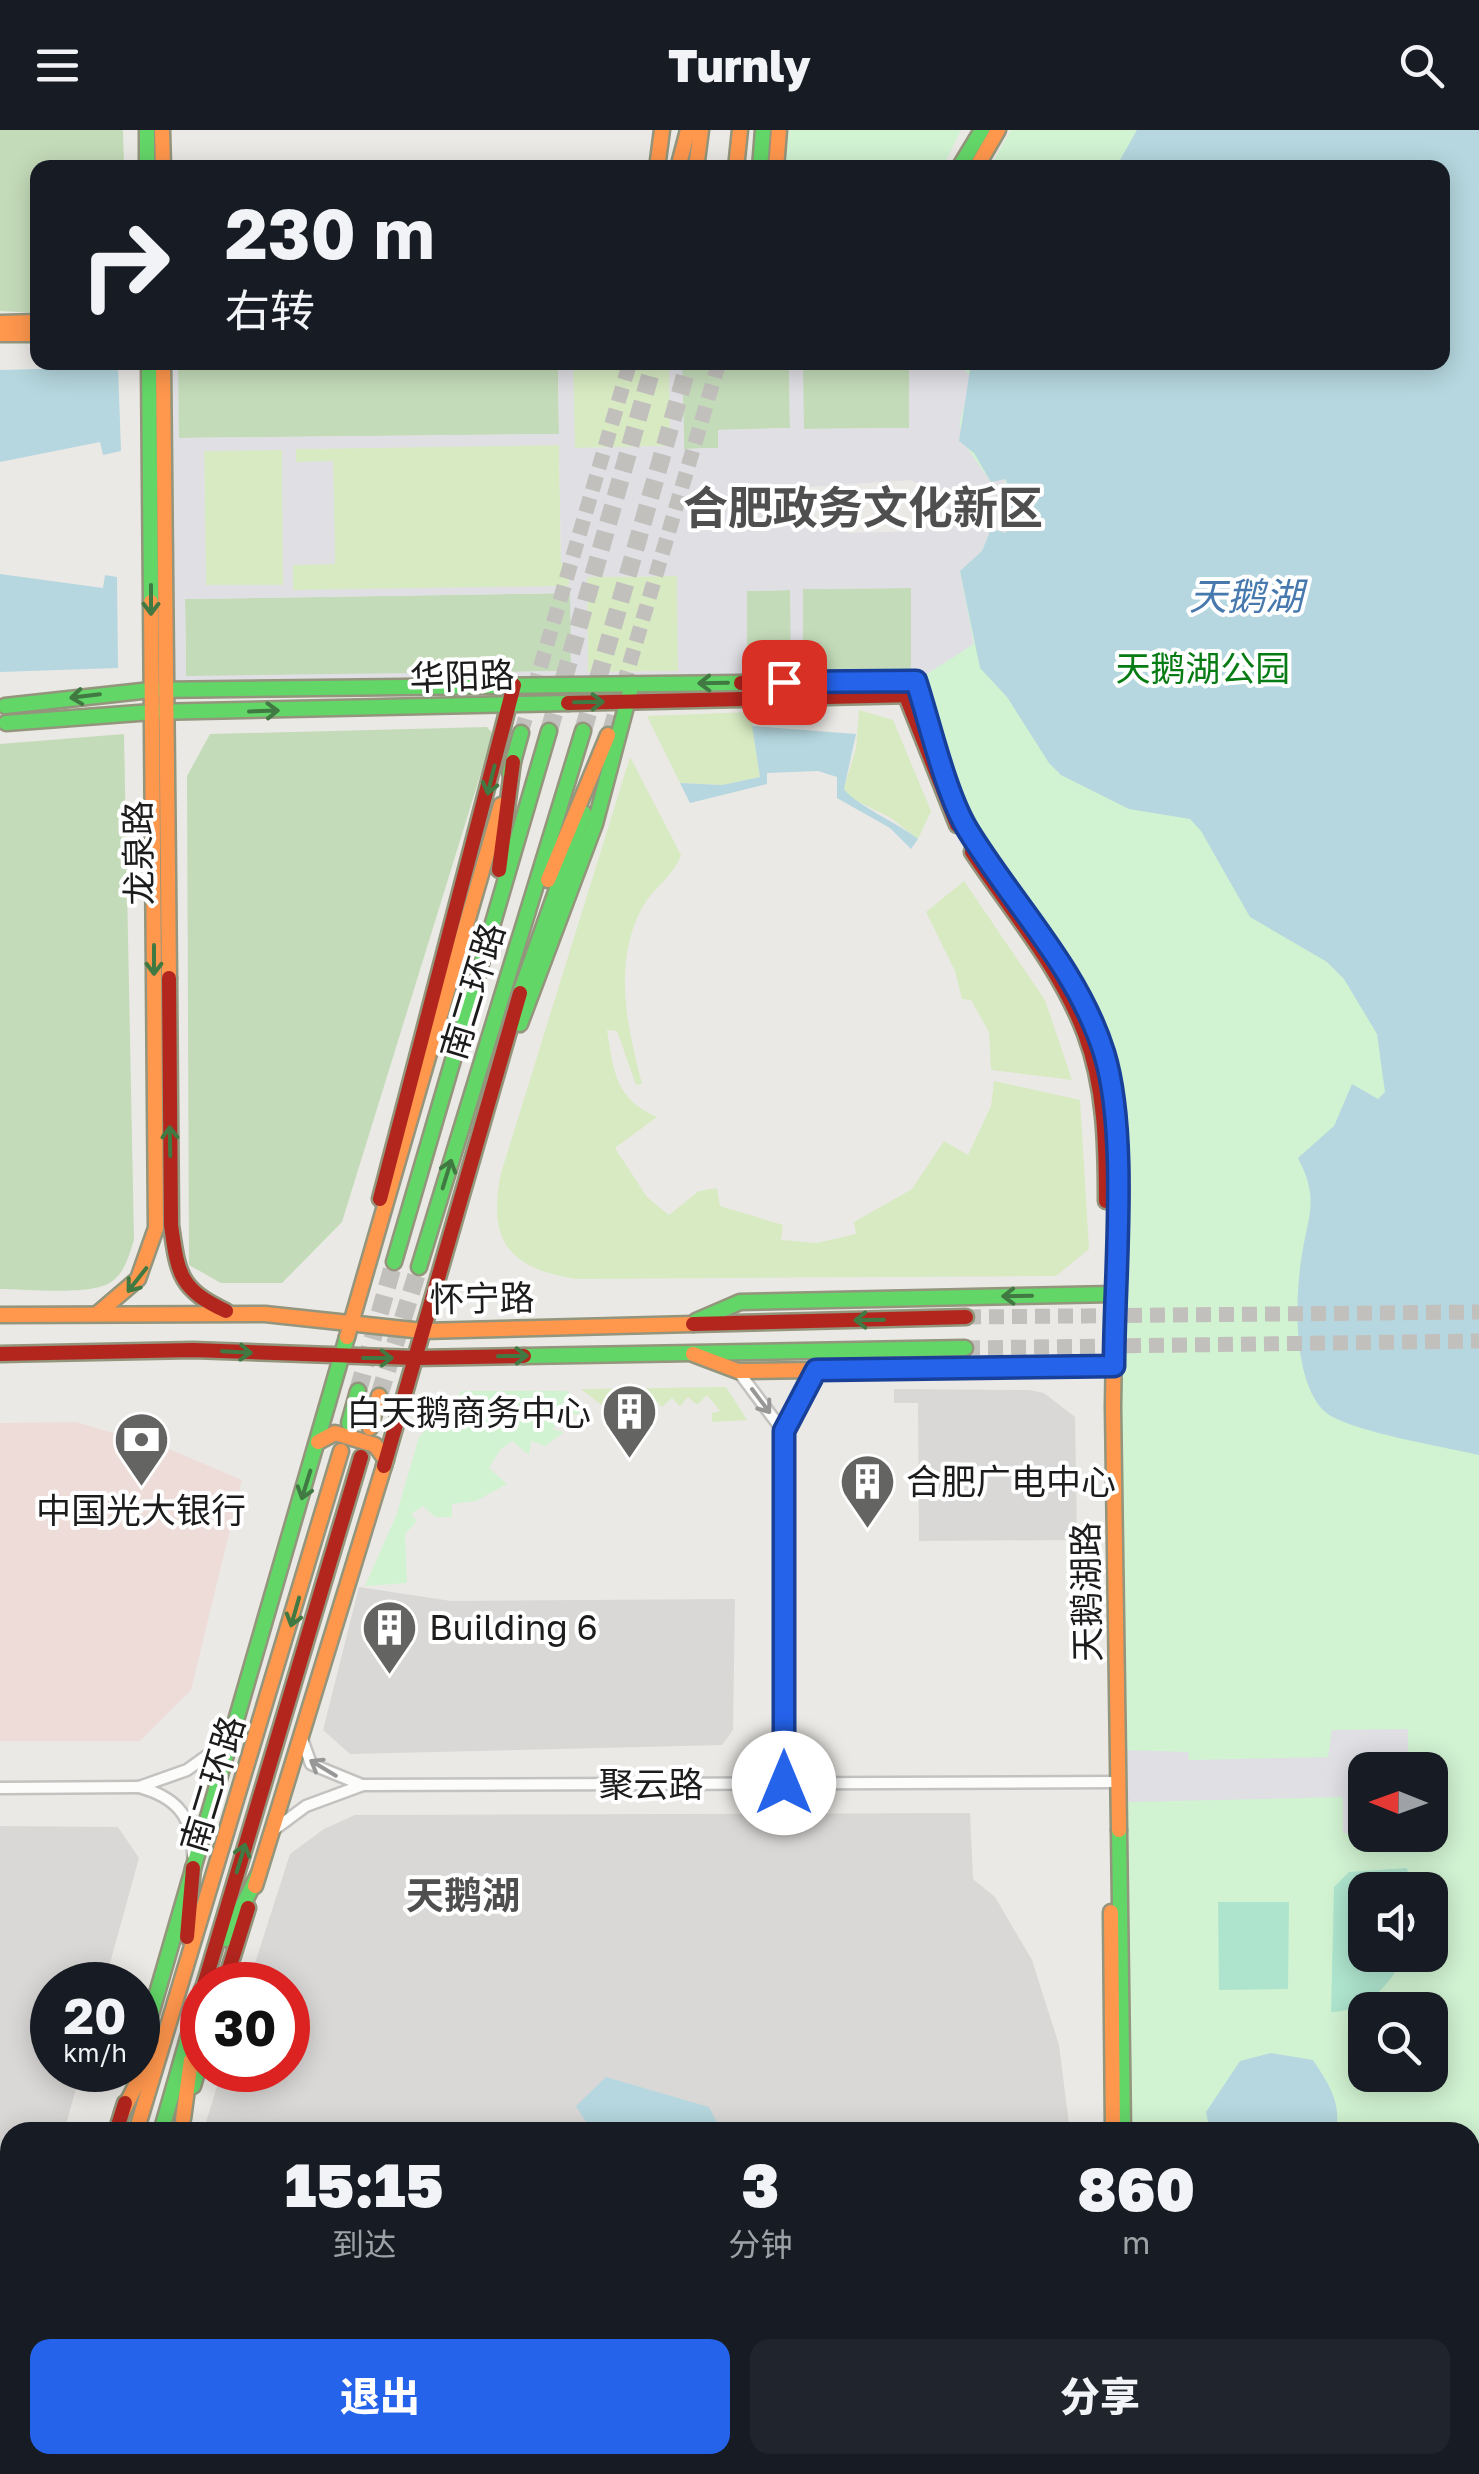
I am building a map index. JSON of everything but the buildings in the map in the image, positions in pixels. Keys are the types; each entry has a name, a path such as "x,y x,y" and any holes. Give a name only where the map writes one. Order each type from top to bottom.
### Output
{"main road":[{"path":"147,130 147,160"},
{"path":"162,130 162,160"},
{"path":"658,160 662,130"},
{"path":"671,160 675,130"},
{"path":"680,160 688,130"},
{"path":"697,160 701,130"},
{"path":"737,160 740,130"},
{"path":"761,160 763,130"},
{"path":"777,160 779,130"},
{"path":"964,160 982,130"},
{"path":"981,160 998,130"},
{"path":"0,324 30,322"},
{"path":"0,334 30,334"},
{"name":"龙泉路","path":"149,370 171,1224 178,1274 191,1297 231,1313"},
{"name":"龙泉路","path":"158,690 163,370"},
{"path":"436,1274 462,1221 523,1015 594,824 632,684"},
{"name":"华阳路","path":"3,707 158,690 632,684 911,688"},
{"path":"369,1267 385,1172 514,685"},
{"name":"华阳路","path":"3,724 159,713 629,702 911,688"},
{"name":"天鹅湖路","path":"911,688 966,829 1038,928 1085,1007 1105,1055 1116,1144 1110,1366 1123,2122"},
{"name":"龙泉路","path":"97,1314 136,1286 146,1271 156,1228 159,713"},
{"name":"南二环路","path":"394,1262 549,732"},
{"name":"南二环路","path":"419,1267 583,732"},
{"path":"231,1962 386,1460 436,1274 518,999 609,733 509,972"},
{"path":"160,1983 521,734"},
{"path":"492,925 513,762"},
{"path":"692,1324 715,1309 740,1302 1110,1294"},
{"name":"怀宁路","path":"0,1315 231,1313 352,1318 423,1331 966,1318"},
{"name":"怀宁路","path":"0,1354 194,1350 416,1358 965,1348"},
{"path":"690,1352 738,1371 1110,1366"},
{"path":"349,1423 358,1391"},
{"path":"370,1428 379,1396"},
{"path":"318,1442 334,1433 375,1445 386,1460"},
{"name":"南二环路","path":"189,1962 341,1451"},
{"name":"南二环路","path":"211,1962 361,1457"},
{"name":"天鹅湖路","path":"1112,2122 1115,1782"},
{"path":"185,1962 193,1868"},
{"path":"216,1962 258,1875"},
{"name":"南二环路","path":"139,2122 180,1994"},
{"path":"122,2113 178,2002"},
{"name":"南二环路","path":"164,2122 180,2067"},
{"path":"119,2122 128,2092"},
{"path":"182,2122 186,2092"},
{"path":"182,2122 191,2092"}],"street":[{"path":"784,1783 784,1431 816,1370"},
{"path":"738,1371 784,1431"},
{"name":"聚云路","path":"302,1734 311,1764 363,1786"},
{"path":"138,1787 187,1770 231,1738"},
{"name":"聚云路","path":"271,1833 306,1806 363,1786 1115,1782"},
{"path":"0,1788 138,1787 167,1794 180,1806 193,1837 193,1868"}],"shaded area":[{"path":"163,370 178,370 179,438 559,434 558,370 573,370 575,448 670,446 669,370 682,370 684,449 718,448 718,430 790,428 789,370 803,370 804,429 909,428 909,370 964,370 972,377 959,426 964,429 966,446 991,482 1005,478 1009,522 1006,533 991,529 982,551 960,571 974,644 916,681 166,690","holes":["559,445 561,563 569,564 569,586 293,590 293,565 335,564 333,461 296,462 296,449","282,450 283,585 206,585 204,451","911,480 925,487 933,500 930,521 918,531 849,533 848,527 807,528 807,487","677,576 678,671 588,672 587,577","911,588 911,678 803,679 803,589","790,590 791,678 747,678 747,591","570,593 571,671 186,676 185,599"]},
{"path":"894,1389 1029,1390 1044,1393 1075,1417 1077,1540 919,1541 918,1403 894,1403"},
{"path":"76,1422 171,1450 242,1480 191,1690 140,1741 0,1741 0,1423"},
{"path":"359,1587 451,1601 735,1599 733,1730 722,1745 350,1754 323,1730"},
{"path":"1408,1729 1408,1752 1348,1752 1348,1833 1343,1833 1343,1797 1125,1802 1125,1750 1188,1752 1189,1760 1328,1757 1332,1730"},
{"path":"970,1813 973,1879 995,1897 1032,1960 1059,2045 1069,2122 206,2122 215,2092 310,2092 310,1962 255,1962 290,1854 324,1829 355,1815"},
{"path":"0,1826 118,1827 139,1858 110,1962 30,1962 30,2092 75,2092 67,2122 0,2122"}],"green space":[{"path":"0,130 123,130 124,160 30,160 30,313 0,311"},
{"path":"789,130 961,130 946,160 785,160"},
{"name":"天鹅湖公园","path":"1011,130 1479,130 1479,2122 1123,2122 1117,1143 1105,1055 966,829 916,681 944,551 914,370 1450,370 1450,160 994,160"},
{"path":"178,370 558,370 559,434 178,438"},
{"path":"573,370 669,370 671,446 574,448"},
{"path":"682,370 789,370 790,428 719,430 719,448 684,449"},
{"path":"803,370 909,370 910,428 803,429"},
{"path":"559,445 561,563 569,563 569,586 293,590 292,565 335,563 333,462 295,462 295,449"},
{"path":"282,450 283,585 206,586 204,451"},
{"path":"677,576 678,671 588,672 587,577"},
{"path":"911,588 911,678 802,679 802,589"},
{"path":"791,590 791,679 747,679 747,591"},
{"path":"571,593 572,671 186,677 185,599"},
{"path":"859,710 893,720 931,811 918,839 891,818 849,797 844,788 856,748"},
{"path":"751,712 760,777 722,785 680,783 647,716"},
{"path":"487,727 493,734 342,1222 282,1283 221,1283 189,1265 187,776 210,734"},
{"path":"124,734 134,1240 120,1274 102,1286 74,1290 0,1289 0,744"},
{"path":"630,757 681,855 643,906 628,950 625,994 642,1084 636,1085 617,1031 607,1030 619,1083 632,1102 657,1117 615,1148 647,1197 669,1215 699,1191 717,1188 720,1206 783,1225 781,1240 817,1243 856,1234 854,1222 912,1189 944,1141 968,1155 991,1106 994,1081 1080,1100 1089,1249 1056,1276 577,1279 534,1268 519,1259 508,1247 497,1216 501,1173"},
{"path":"964,881 1045,1000 1072,1080 991,1070 989,1032 971,1000 962,999 955,971 926,912"},
{"path":"726,1387 747,1420 712,1422 712,1413 720,1411 707,1395 697,1405 688,1397 680,1406 672,1398 662,1407 653,1398 643,1407 632,1400 624,1408 613,1399 604,1407 581,1389"},
{"path":"462,1391 567,1391 590,1411 565,1417 552,1429 564,1432 545,1446 531,1441 529,1455 512,1441 500,1450 489,1468 507,1484 476,1501 452,1504 452,1517 435,1517 423,1506 411,1514 417,1521 405,1534 407,1583 365,1586 396,1516 419,1437"},
{"path":"1407,1868 1408,1872 1349,1872"},
{"path":"1348,1873 1348,1972 1394,1972 1379,1992 1348,1992 1348,2010 1331,2012 1334,1887"},
{"path":"1218,1902 1289,1902 1288,1989 1219,1990"}],"water":[{"name":"天鹅湖","path":"1137,130 1479,130 1479,1455 1374,1432 1335,1418 1324,1411 1306,1379 1297,1313 1310,1195 1298,1158 1334,1126 1352,1084 1378,1099 1385,1092 1377,1034 1344,979 1327,962 1250,917 1201,831 1190,819 1129,809 1061,775 1049,763 1007,697 980,668 960,571 982,551 991,529 1006,533 1010,503 1006,479 991,482 974,453 959,441 970,370 1450,370 1450,160 1120,160"},
{"path":"0,370 118,370 121,451 103,455 100,442 0,462"},
{"path":"0,574 103,588 105,575 117,577 118,668 0,672"},
{"path":"752,726 856,734 844,789 918,839 911,849 890,828 837,798 837,777 818,771 767,773 767,784 690,803 680,783 722,785 760,777"},
{"path":"1271,2053 1313,2060 1336,2103 1337,2122 1208,2122 1206,2112 1240,2061"},
{"path":"606,2077 709,2107 717,2122 586,2122 576,2106"}],"tunnel":[{"path":"521,733 628,370"},
{"path":"549,731 652,370"},
{"path":"583,731 687,370"},
{"path":"610,730 717,370"},
{"path":"358,1391 394,1262"},
{"path":"379,1396 419,1267"},
{"path":"966,1317 1479,1312"},
{"path":"965,1348 1479,1341"}],"traffic: fast":[{"path":"147,130 147,160"},
{"path":"761,160 763,130"},
{"path":"964,160 982,130"},
{"path":"149,370 151,602"},
{"path":"5,706 151,690 741,683"},
{"path":"520,1024 595,824 632,684"},
{"path":"6,723 152,712 568,703"},
{"path":"394,1262 549,731"},
{"path":"419,1267 583,731"},
{"path":"510,773 521,733"},
{"path":"520,993 584,813"},
{"path":"696,1321 740,1302 1114,1294"},
{"path":"160,1983 347,1337"},
{"path":"524,1356 965,1348"},
{"path":"349,1423 358,1391"},
{"path":"1119,1830 1123,2122"},
{"path":"226,1939 258,1875"},
{"path":"164,2122 180,2066"}],"traffic: slow":[{"path":"162,130 163,160"},
{"path":"658,160 662,130"},
{"path":"680,160 688,130"},
{"path":"697,160 701,130"},
{"path":"737,160 740,130"},
{"path":"777,160 779,130"},
{"path":"981,160 998,130"},
{"path":"0,323 30,322"},
{"path":"0,334 30,334"},
{"path":"163,370 169,978"},
{"path":"97,1314 138,1279 156,1228 151,602"},
{"path":"548,880 608,735"},
{"path":"347,1337 501,805"},
{"path":"1109,1084 1117,1143 1113,1407 1119,1830"},
{"path":"0,1315 265,1314 423,1331 693,1324"},
{"path":"693,1354 738,1371 1113,1366"},
{"path":"370,1428 379,1396"},
{"path":"318,1442 335,1433 375,1445 386,1460"},
{"path":"139,2122 341,1451"},
{"path":"255,1886 384,1466"},
{"path":"1111,1912 1113,2122"},
{"path":"122,2113 132,2092"},
{"path":"183,2119 187,2092"}],"traffic: jam":[{"path":"900,681 957,825"},
{"path":"741,683 916,681 962,819 1072,983 1089,1015 1109,1084"},
{"path":"380,1199 514,685"},
{"path":"568,703 914,695"},
{"path":"499,870 513,762"},
{"path":"972,852 1049,963 1085,1034 1100,1095 1106,1201"},
{"path":"169,978 173,1242 183,1278 199,1295 226,1311"},
{"path":"384,1466 520,993"},
{"path":"693,1324 966,1317"},
{"path":"0,1354 193,1350 416,1358 524,1356"},
{"path":"211,1962 361,1457"},
{"path":"187,1937 193,1868"},
{"path":"231,1962 248,1908"},
{"path":"119,2122 125,2103"}],"place":[{"name":"白天鹅商务中心","path":"630,1461"},
{"name":"中国光大银行","path":"141,1488"},
{"name":"合肥广电中心","path":"867,1530"},
{"name":"Building 6","path":"390,1676"}],"district":[{"name":"合肥政务文化新区","path":"863,507"},
{"name":"天鹅湖","path":"463,1894"}],"route":[{"path":"784,682 916,681 966,829 1038,928 1085,1007 1105,1055 1116,1144 1114,1366 816,1370 784,1431 784,1783"}]}
